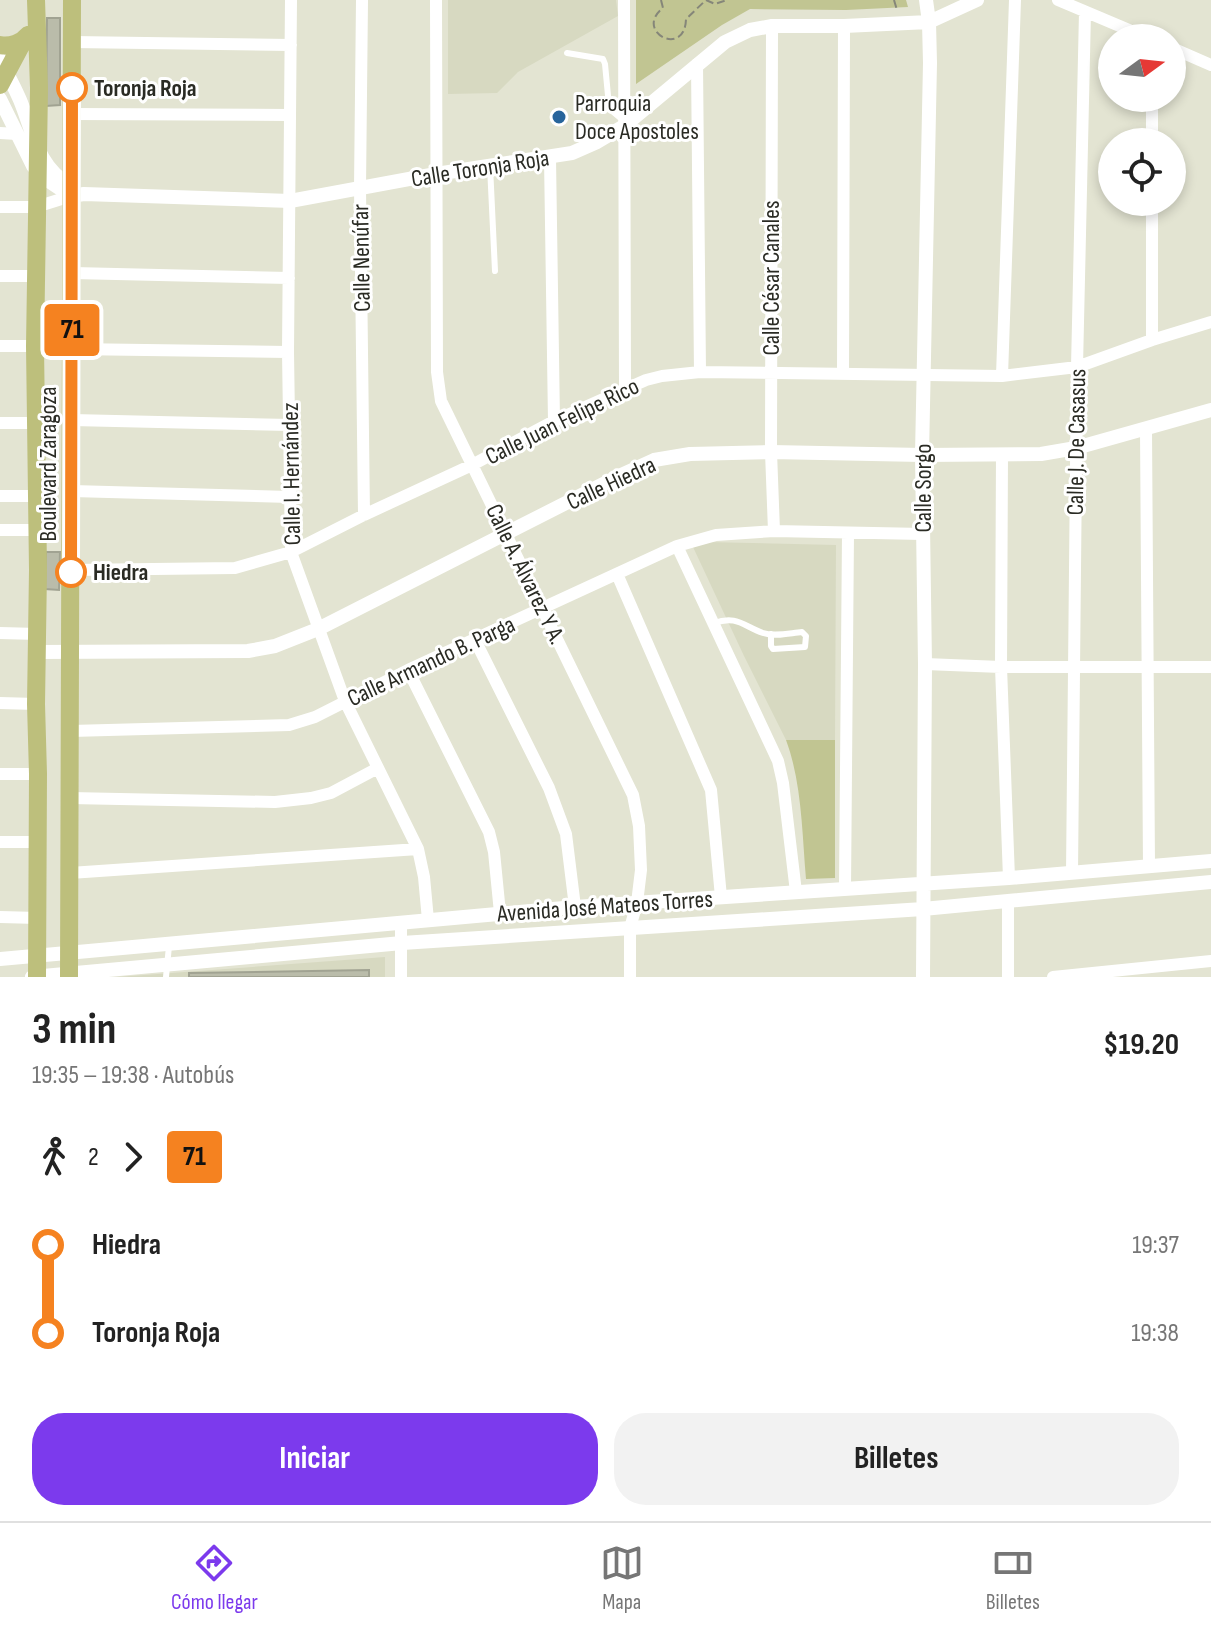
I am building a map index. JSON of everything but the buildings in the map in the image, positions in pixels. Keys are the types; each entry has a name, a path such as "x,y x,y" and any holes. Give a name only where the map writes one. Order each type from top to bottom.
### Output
{"main road":[{"name":"Boulevard Zaragoza","path":"35,977 38,954 36,0"},
{"name":"Boulevard Zaragoza","path":"69,975 75,192 71,114 72,0"},
{"path":"2,73 37,23"},
{"path":"0,45 11,45 25,38"}],"street":[{"name":"Calle I. Hernández","path":"291,0 288,352 291,552 345,701 418,849 428,920"},
{"name":"Calle Nenúfar","path":"362,0 360,188 364,515"},
{"name":"Calle A. Álvarez Y A.","path":"436,0 438,385 441,401 633,795 639,826 641,870 630,928 630,977"},
{"path":"624,0 625,389"},
{"name":"Calle Sorgo","path":"923,977 925,664 922,455 930,63 926,0"},
{"name":"Calle Toronja Roja","path":"75,192 290,201 436,174 550,158 583,149 624,123 725,42 750,30 772,26 929,22 977,0"},
{"path":"1002,376 1015,0"},
{"path":"1058,0 1114,24"},
{"name":"Calle J. De Casasus","path":"1072,873 1077,367 1085,12"},
{"name":"Calle César Canales","path":"772,26 771,452 774,531"},
{"path":"843,373 844,26"},
{"path":"72,42 291,45"},
{"path":"1186,54 1211,65"},
{"path":"697,64 700,372"},
{"path":"2,73 20,100 45,163 75,192"},
{"path":"0,99 29,160 38,172 47,180 75,192"},
{"path":"71,114 289,115"},
{"path":"0,133 17,134"},
{"path":"550,158 554,421"},
{"path":"0,207 36,207 75,192"},
{"path":"1152,216 1152,340"},
{"path":"73,273 289,278"},
{"path":"0,276 36,276"},
{"name":"Calle Juan Felipe Rico","path":"71,570 235,568 291,552 472,465 554,421 646,380 662,376 700,372 1002,376 1077,367 1211,322"},
{"path":"0,346 35,346"},
{"path":"72,349 288,352"},
{"name":"Calle Hiedra","path":"37,643 70,653 248,651 275,646 318,629 654,460 690,454 771,452 1041,454 1146,430 1211,410"},
{"path":"72,420 290,425"},
{"path":"0,423 36,423"},
{"path":"1146,430 1149,867"},
{"path":"1002,454 1001,667 1009,878"},
{"path":"72,491 290,497"},
{"path":"0,496 37,496"},
{"path":"0,530 38,530"},
{"name":"Calle Armando B. Parga","path":"71,731 289,725 315,717 408,670 677,546 716,535 774,531 923,534"},
{"path":"845,889 848,533"},
{"path":"677,546 778,761 796,892"},
{"path":"617,574 711,790 721,897"},
{"path":"0,633 37,643"},
{"path":"475,640 549,788 566,834 575,907"},
{"path":"925,664 1211,667"},
{"path":"408,670 489,832 500,913"},
{"path":"0,703 36,704"},
{"path":"70,798 275,802 331,793 378,768"},
{"path":"0,774 38,774"},
{"path":"0,842 38,842"},
{"path":"70,873 418,849"},
{"name":"Avenida José Mateos Torres","path":"0,959 500,913 1211,861"},
{"name":"Avenida José Mateos Torres","path":"35,977 167,970 402,943 923,909 1211,882"},
{"path":"1008,901 1008,977"},
{"path":"0,917 38,918"},
{"path":"401,922 401,977"},
{"path":"1053,977 1211,961"}],"lane":[{"path":"567,53 603,59 609,106 624,123"},
{"path":"490,166 495,271"},
{"path":"713,623 737,620 763,633 805,633 806,645 803,648 773,649 771,634"},
{"path":"167,970 169,943"},
{"path":"120,947 128,972"}],"path":[{"path":"661,0 663,8 657,12 654,26 657,34 672,39 683,33 686,19 706,0 715,4 727,0"}],"shaded area":[{"path":"448,0 616,0 618,16 518,72 497,93 448,94"},
{"path":"705,542 836,545 835,740 786,740 693,547"},
{"path":"385,957 385,977 117,977"}],"green space":[{"path":"636,0 906,0 908,7 750,9 636,84"},
{"path":"786,740 835,740 835,878 806,879 798,791"}],"bus line":[{"name":"71","path":"71,572 72,88"}],"place":[{"name":"Toronja Roja","path":"72,88"},
{"name":"Parroquia Doce Apostoles","path":"559,117"},
{"name":"Hiedra","path":"71,572"}]}
